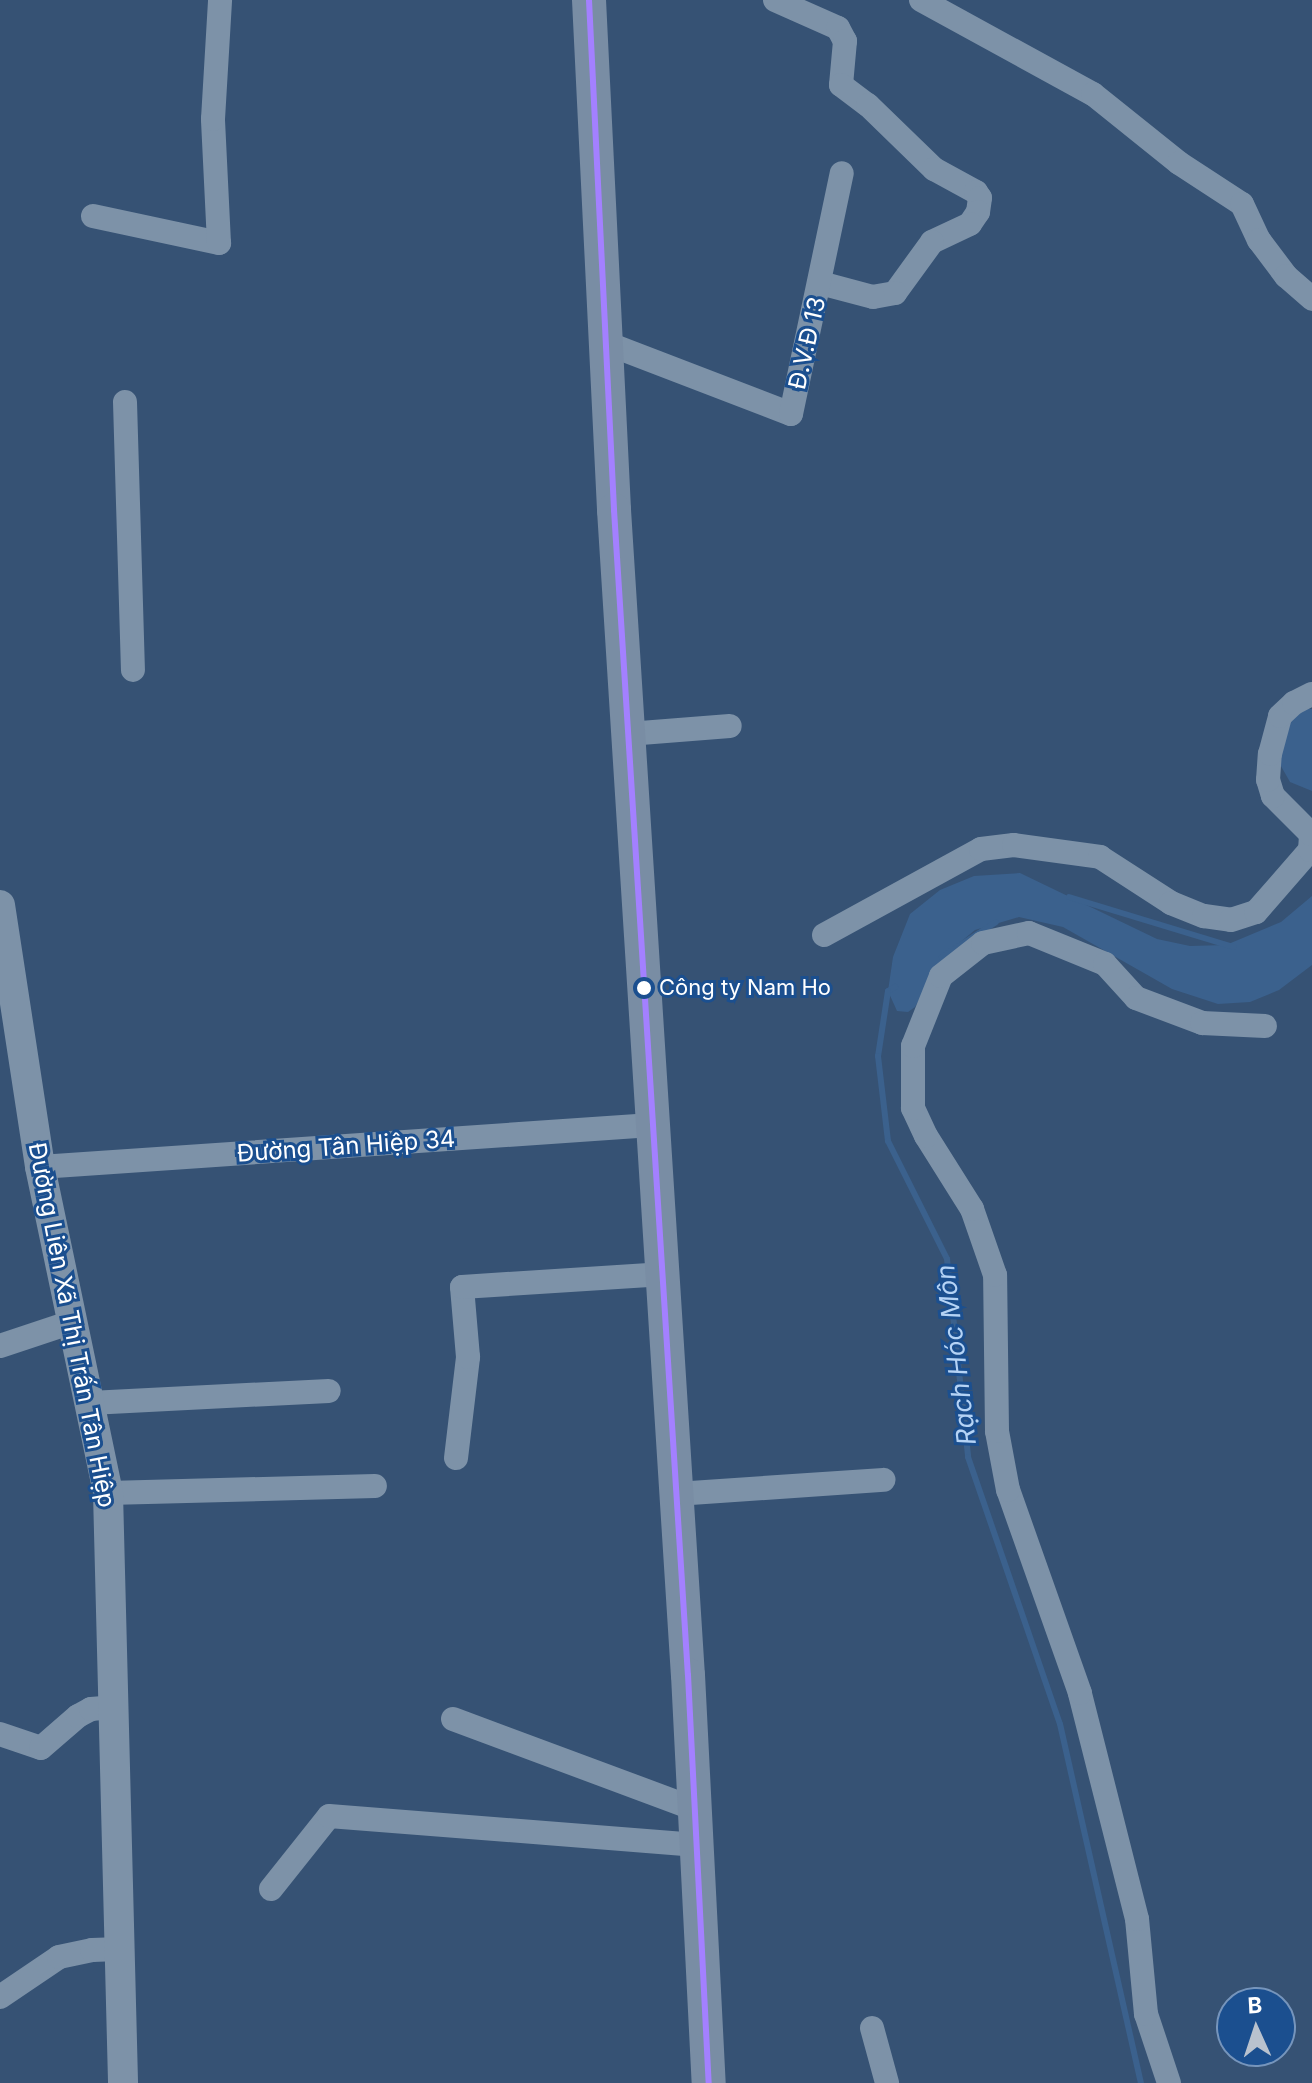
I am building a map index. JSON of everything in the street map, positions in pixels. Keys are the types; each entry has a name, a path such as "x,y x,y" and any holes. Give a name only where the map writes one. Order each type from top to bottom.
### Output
{"main road":[{"path":"589,0 628,734 695,1809 709,2083"}],"street":[{"path":"93,216 219,243 213,119 220,0"},
{"path":"775,0 807,6 842,32 845,46 841,85 868,105 934,169 976,192 980,206 970,224 932,242 895,293 873,297 820,283"},
{"path":"921,0 1093,94 1179,163 1242,204 1259,240 1286,276 1312,299"},
{"name":"Đ.V.Đ 13","path":"606,343 791,414 842,173"},
{"path":"125,402 133,670"},
{"path":"824,935 981,849 1014,845 1100,857 1171,903 1204,916 1231,920 1256,912 1310,850 1311,834 1273,796 1268,780 1280,716 1294,703 1312,694"},
{"path":"628,734 730,726"},
{"name":"Đường Liên Xã Thị Trấn Tân Hiệp","path":"0,905 40,1167 108,1493 123,2083"},
{"path":"1169,2083 1146,2014 1137,1919 1080,1693 1008,1490 997,1431 995,1275 972,1209 926,1136 913,1108 913,1046 941,976 983,943 1029,933 1105,964 1136,998 1202,1023 1265,1026"},
{"name":"Đường Tân Hiệp 34","path":"40,1167 652,1125"},
{"path":"456,1458 468,1357 462,1287 661,1274"},
{"path":"0,1346 72,1322"},
{"path":"90,1403 329,1391"},
{"path":"676,1494 884,1480"},
{"path":"108,1493 375,1486"},
{"path":"0,1734 41,1748 78,1716 91,1709 113,1707"},
{"path":"453,1719 695,1809"},
{"path":"271,1889 329,1816 697,1845"},
{"path":"0,1997 59,1957 92,1950 119,1949"},
{"path":"872,2028 887,2083"}],"water":[{"path":"1312,709 1312,791 1290,782 1277,759 1289,714"},
{"path":"1020,873 1157,939 1190,946 1226,945 1281,922 1312,896 1312,965 1279,990 1250,1002 1218,1004 1172,989 1063,927 1019,917 975,930 946,954 915,1007 908,1012 897,1011 888,991 893,957 910,914 940,890 974,876"}],"waterway":[{"name":"Rạch Hóc Môn","path":"1069,897 1234,947"},
{"name":"Rạch Hóc Môn","path":"942,957 996,922"},
{"name":"Rạch Hóc Môn","path":"895,987 888,991 878,1056 888,1141 947,1259 968,1457 1060,1724 1141,2083"}],"transit line":[{"path":"589,0 614,510 688,1675 709,2083"}],"place":[{"name":"Công ty Nam Ho","path":"644,988"}]}
